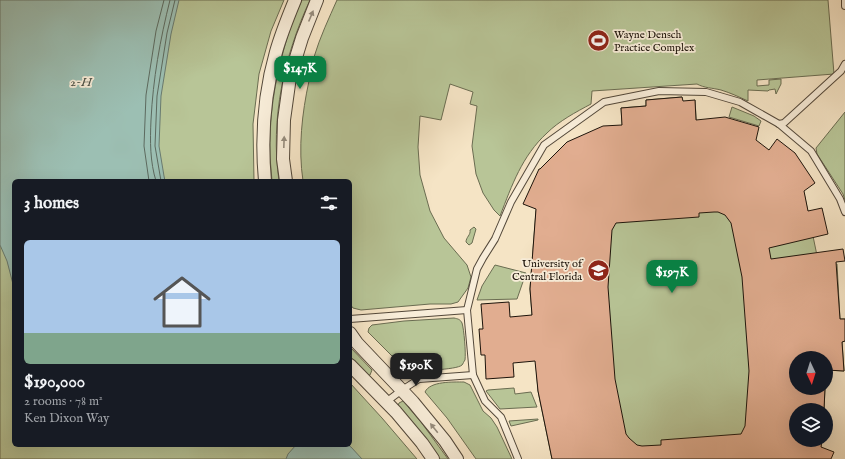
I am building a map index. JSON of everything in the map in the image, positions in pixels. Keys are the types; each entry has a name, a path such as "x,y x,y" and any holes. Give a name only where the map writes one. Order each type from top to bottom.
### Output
{"street":[{"path":"265,179 263,157 264,122 268,84 276,52 286,22 296,0"},
{"path":"286,179 283,159 284,120 290,76 302,38 317,0"},
{"path":"352,337 413,402 457,459"},
{"path":"352,367 396,412 422,443 433,459"}],"lane":[{"path":"845,0 845,6"},
{"path":"779,124 784,123 841,71 845,64"},
{"path":"518,459 501,417 485,402 473,375 467,310 477,269 495,239 511,202 544,145 604,102 659,91 706,92 740,102 779,124 811,151 840,199 845,212"},
{"path":"352,319 467,310"},
{"path":"386,402 419,380 473,375"}],"green space":[{"path":"0,0 284,0 271,31 259,74 253,124 254,179 12,179 12,447 352,447 352,385 417,459 0,459"},
{"path":"302,0 310,0 293,43 281,88 276,134 279,179 272,179 270,157 271,114 281,59 295,16"},
{"path":"337,0 828,0 834,74 757,80 757,86 769,85 769,80 781,79 781,84 776,94 775,89 768,91 748,90 748,101 725,91 697,84 592,91 591,104 557,125 538,142 531,151 524,161 500,216 494,210 483,193 476,174 472,146 477,106 470,104 473,92 450,84 441,120 420,116 418,147 420,175 430,211 444,238 467,265 471,277 468,288 458,302 451,304 430,304 361,310 352,307 352,179 303,179 301,143 304,105 311,66"},
{"path":"682,97 683,103 695,100 697,133 804,193 819,265 837,264 840,319 845,319 845,341 842,342 844,371 833,370 833,351 789,351 789,395 825,395 824,403 789,403 789,447 821,447 816,459 552,459 538,391 530,289 536,211 550,179 623,138 621,108 646,106 646,100"},
{"path":"732,107 754,116 761,121 759,126 729,117"},
{"path":"845,112 845,200 843,194 817,154 816,148"},
{"path":"474,227 476,229 472,243 469,245 466,240 470,230"},
{"path":"495,265 526,273 517,299 477,300 482,286"},
{"path":"454,318 460,320 462,323 465,360 459,367 453,368 407,371 368,332 372,325 404,321"},
{"path":"352,349 372,370 370,375 368,375 352,359"},
{"path":"464,382 470,385 483,411 491,418 497,427 512,459 476,459 447,418 425,392 428,388 437,384"},
{"path":"514,388 515,394 531,392 537,407 500,409 486,391"},
{"path":"403,401 421,422 448,459 440,459 421,433 398,406 399,403"},
{"path":"538,419 511,426 509,421"}],"water":[{"name":"2-H","path":"0,0 179,0 171,34 161,96 159,146 165,179 12,179 12,280 7,261 0,245"},
{"path":"294,447 351,447 362,459 286,459"}],"building":[{"path":"682,97 683,101 695,100 696,120 725,117 759,127 756,140 769,150 777,139 795,153 815,183 804,191 808,211 822,208 828,234 769,248 771,259 843,249 845,261 836,262 840,319 845,319 845,341 842,342 844,371 833,370 833,351 789,351 789,395 825,395 824,403 789,403 789,447 821,447 834,452 831,459 552,459 538,391 535,361 513,363 514,377 486,379 485,355 481,355 479,329 483,329 481,304 509,302 510,317 532,315 530,289 536,209 523,204 539,169 567,142 603,126 622,125 621,108 646,106 646,100","holes":["718,212 725,215 731,223 742,277 749,371 745,426 741,434 661,440 661,445 637,445 626,434 615,379 608,287 612,230 616,223 699,217 699,213"]}],"place":[{"name":"Wayne Densch Practice Complex","path":"599,41"},
{"name":"University of Central Florida","path":"598,270"}]}
